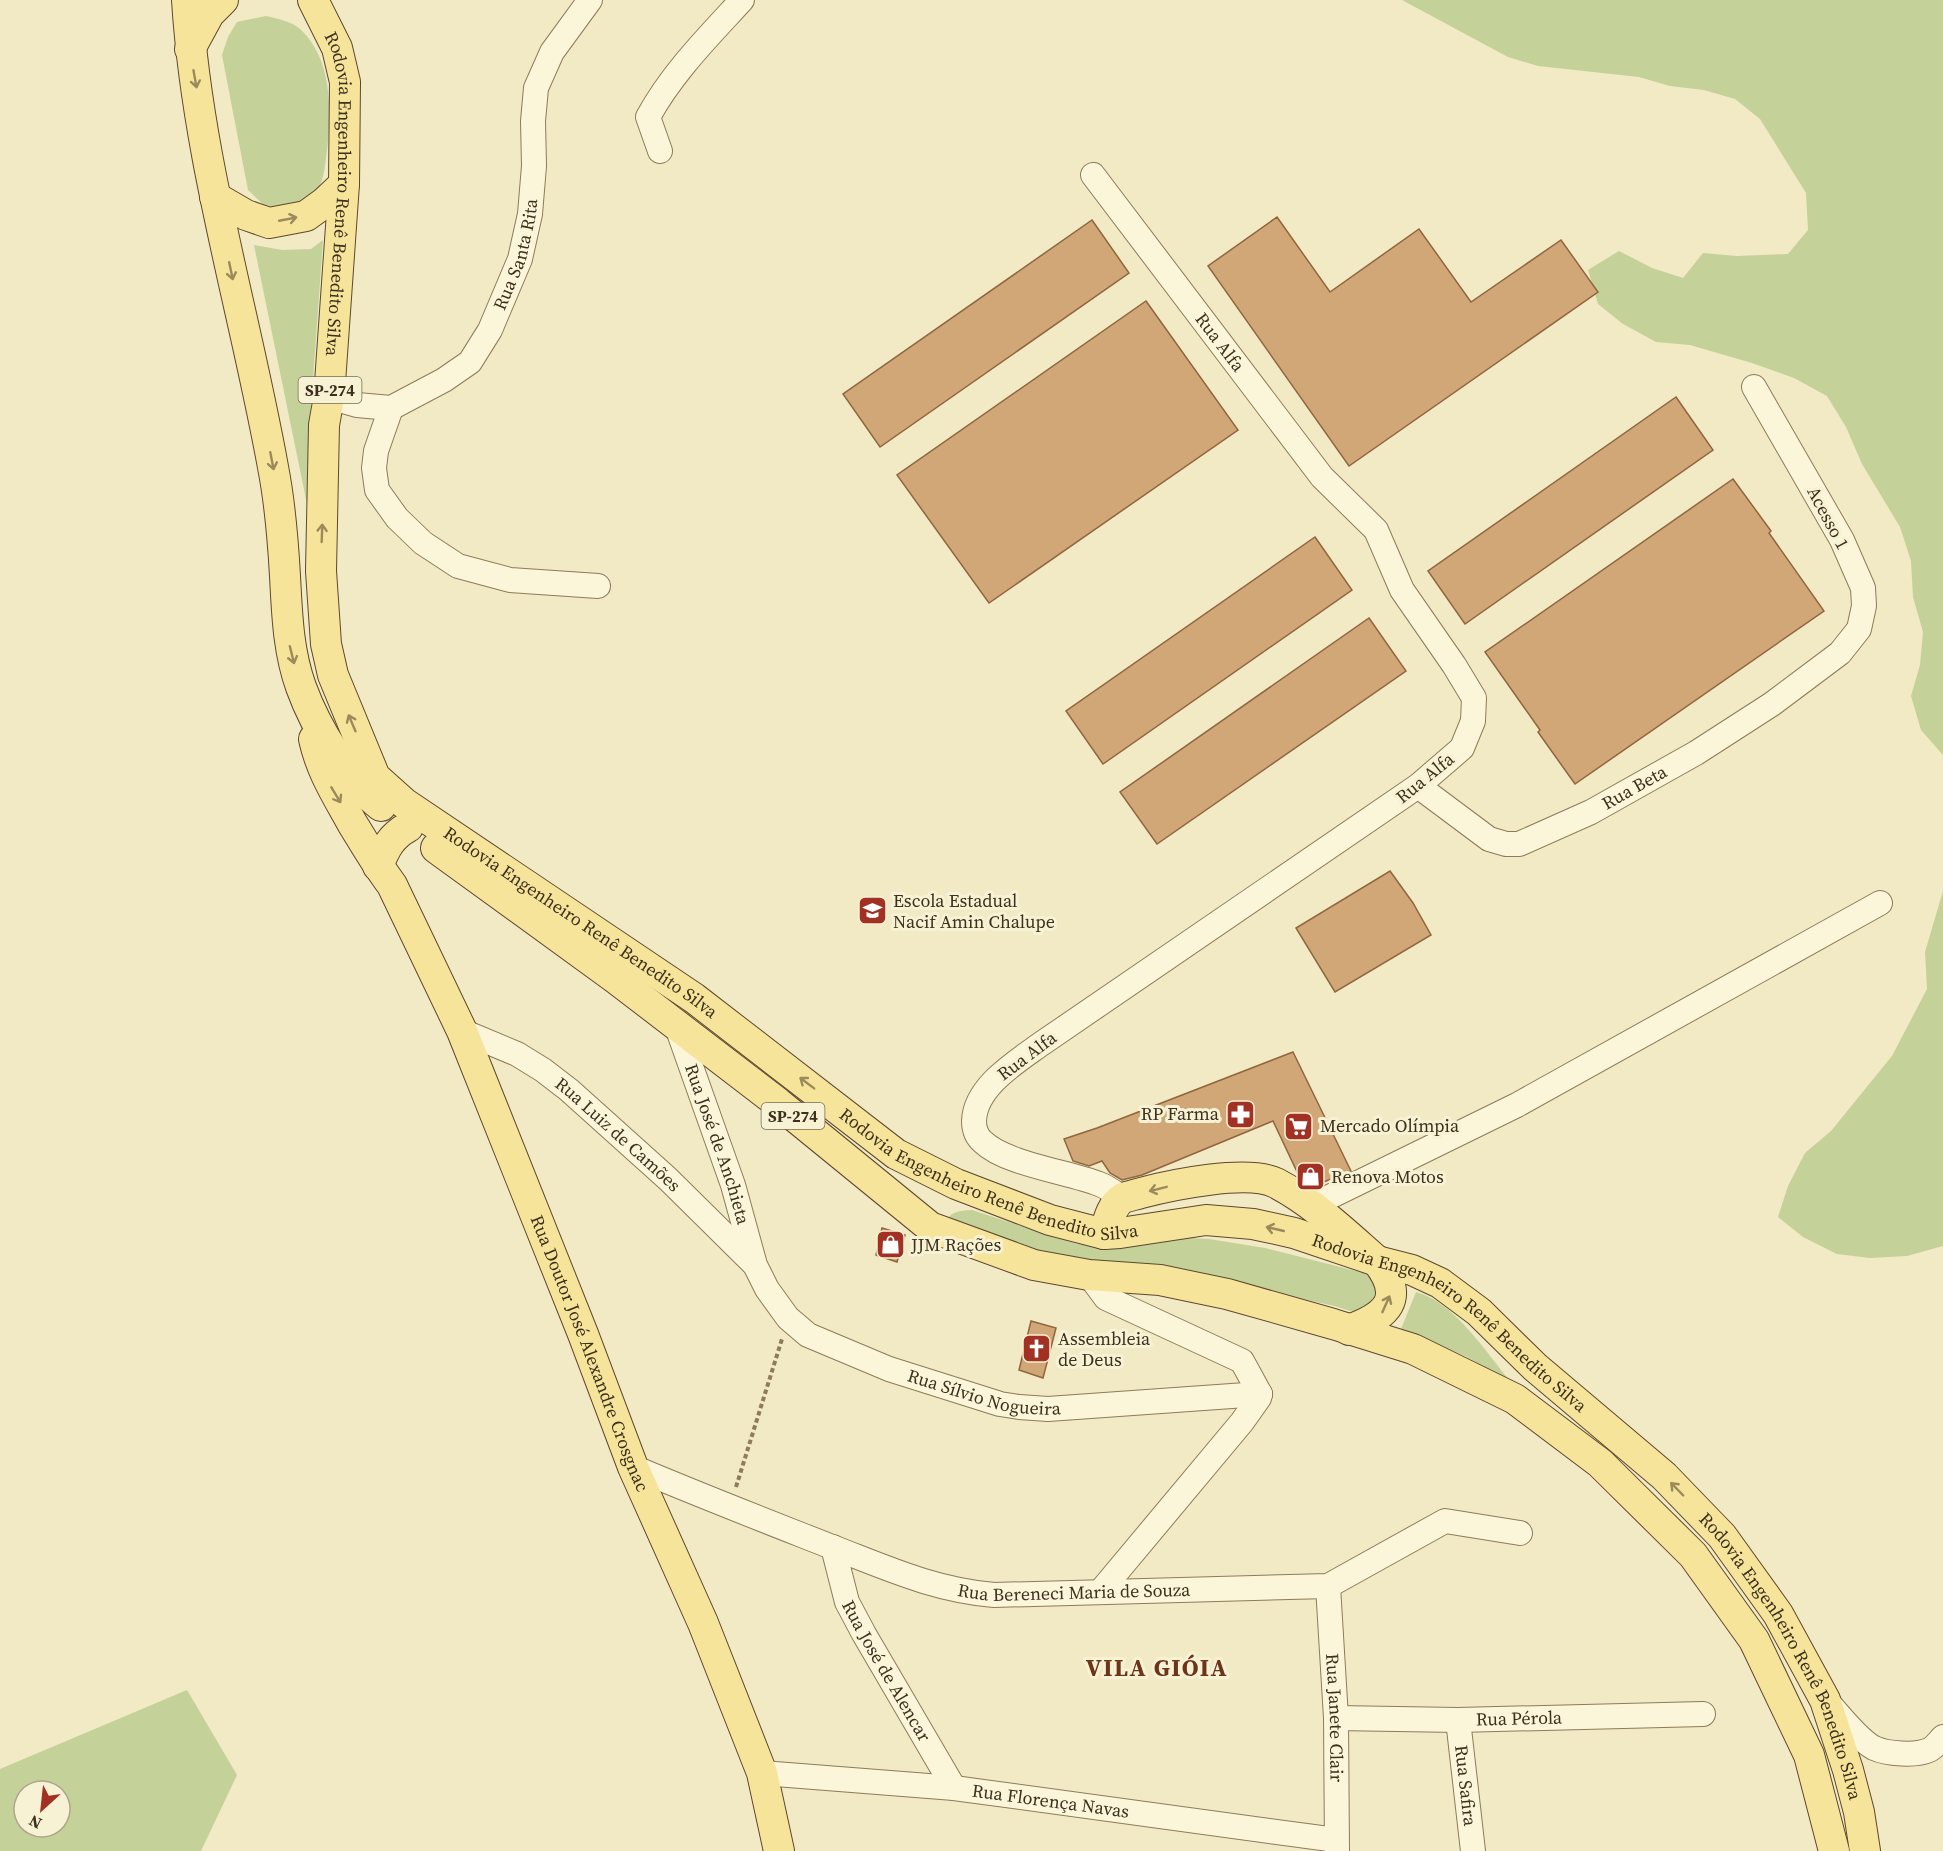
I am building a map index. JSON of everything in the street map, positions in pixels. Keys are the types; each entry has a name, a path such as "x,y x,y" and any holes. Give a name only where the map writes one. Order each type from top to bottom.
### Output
{"main road":[{"name":"Rodovia Engenheiro Renê Benedito Silva","path":"187,0 190,48 215,197 274,470 285,568 289,642 301,687 316,721 346,770 369,796 615,978 778,1103 930,1227 1034,1264 1089,1275 1160,1280 1227,1294 1349,1329 1413,1350 1515,1399 1600,1462 1693,1555 1754,1640 1809,1755 1834,1851"},
{"path":"190,48 209,14 223,0"},
{"name":"Rodovia Engenheiro Renê Benedito Silva","path":"313,0 337,48 345,82 344,184 329,397 324,425 321,571 326,644 333,675 375,777 413,809 694,998 896,1154 956,1184 1050,1220 1104,1234 1206,1220 1253,1224 1294,1233 1377,1261 1412,1270 1456,1295 1479,1312 1535,1367 1664,1476 1722,1536 1778,1614 1826,1700 1859,1812 1865,1851"},
{"path":"215,197 246,215 269,223 306,216 344,184"},
{"name":"Rua Doutor José Alexandre Crosgnac","path":"316,721 313,736 326,779 378,866 392,885 462,1031 583,1334 633,1467 703,1623 762,1773 779,1851"},
{"path":"378,866 393,837 408,827"},
{"path":"1104,1234 1113,1209 1123,1198 1198,1181 1257,1178 1274,1182 1313,1205 1377,1261 1384,1271 1390,1284 1391,1297 1381,1315 1366,1324 1349,1329"},
{"path":"1163,1226 1220,1180"},
{"path":"930,1227 943,1193 956,1184"}],"street":[{"name":"Rua Santa Rita","path":"391,408 444,380 470,362 490,330 520,259 530,214 536,88 552,52 590,0"},
{"path":"660,151 648,117 661,94 704,41 742,0"},
{"name":"Rua Alfa","path":"1093,175 1322,477 1376,530 1402,590 1454,665 1473,698 1473,721 1462,748 1418,786 1018,1060 987,1087 974,1114 974,1128 982,1141 1000,1153 1099,1184 1123,1198"},
{"name":"Acesso 1","path":"1754,387 1842,540 1863,588 1864,606 1859,629 1840,653"},
{"path":"329,397 357,405 391,408 376,451 374,468 377,490 397,518 423,543 458,566 510,580 598,586"},
{"name":"Rua Beta","path":"1418,786 1489,839 1506,844 1519,844 1591,812 1696,753 1772,704 1840,653"},
{"path":"1313,1205 1517,1106 1880,903"},
{"name":"Rua José de Anchieta","path":"678,1027 733,1185 755,1265"},
{"name":"Rua Luiz de Camões","path":"462,1031 517,1054 569,1090 668,1179 755,1265"},
{"name":"Rua Sílvio Nogueira","path":"755,1265 767,1289 788,1318 808,1335 889,1369 1000,1404 1048,1409 1260,1394"},
{"path":"1089,1275 1106,1298 1242,1361 1260,1394 1242,1422 1100,1592"},
{"name":"Rua Bereneci Maria de Souza","path":"633,1467 729,1507 930,1584 965,1592 994,1595 1328,1586 1445,1521 1520,1533"},
{"name":"Rua José de Alencar","path":"833,1547 847,1602 954,1788"},
{"name":"Rua Janete Clair","path":"1328,1586 1336,1718 1337,1846"},
{"path":"1826,1700 1874,1748 1913,1754 1931,1750 1943,1737"},
{"name":"Rua Pérola","path":"1336,1718 1458,1720 1703,1714"},
{"name":"Rua Safira","path":"1458,1720 1473,1851"},
{"name":"Rua Florença Navas","path":"762,1773 954,1788 1337,1846"}],"path":[{"path":"729,1507 788,1318"}],"green space":[{"path":"1402,0 1943,0 1943,755 1921,730 1911,696 1920,665 1923,632 1913,597 1911,561 1900,527 1862,464 1846,427 1827,396 1794,378 1752,363 1690,345 1656,342 1623,324 1598,304 1588,270 1619,251 1652,268 1683,278 1703,253 1737,256 1788,254 1808,230 1806,193 1760,119 1735,99 1704,90 1670,86 1639,77 1538,66 1508,57"},
{"path":"266,16 293,24 311,41 324,70 329,102 329,135 322,181 317,190 300,202 267,208 248,190 222,55 228,37 237,22"},
{"path":"323,240 310,421 309,514 254,245 282,250 311,249"},
{"path":"1943,891 1943,1246 1907,1256 1870,1258 1837,1254 1803,1237 1778,1217 1788,1186 1805,1153 1831,1131 1892,1056 1927,989 1925,952"},
{"path":"972,1210 1077,1244 1122,1246 1175,1237 1209,1239 1265,1248 1364,1273 1373,1279 1376,1297 1363,1308 1353,1312 1335,1306 1150,1267 1026,1256 945,1223 959,1211"},
{"path":"1416,1292 1430,1297 1456,1316 1510,1381 1465,1356 1401,1329"},
{"path":"187,1690 237,1775 201,1851 0,1851 0,1769"}],"building":[{"path":"1277,217 1330,292 1419,229 1471,302 1561,240 1598,292 1349,466 1208,266"},
{"path":"1092,220 1129,273 880,447 843,394"},
{"path":"1146,301 1238,430 989,603 897,475"},
{"path":"1676,397 1713,450 1465,624 1428,571"},
{"path":"1733,479 1824,611 1575,784 1485,652"},
{"path":"1315,537 1352,590 1103,764 1066,711"},
{"path":"1369,618 1406,671 1157,844 1120,792"},
{"path":"1390,871 1413,903 1431,935 1335,992 1296,928"},
{"path":"1293,1052 1351,1171 1314,1186 1299,1176 1273,1121 1142,1175 1122,1180 1110,1173 1102,1161 1089,1166 1073,1161 1064,1139"},
{"name":"JJM Rações","path":"882,1228 905,1235 897,1262 876,1255"},
{"name":"Assembleia de Deus","path":"1031,1321 1056,1328 1043,1378 1019,1370"}],"place":[{"name":"Escola Estadual Nacif Amin Chalupe","path":"872,911"},
{"name":"RP Farma","path":"1240,1114"},
{"name":"Mercado Olímpia","path":"1299,1126"},
{"name":"Renova Motos","path":"1310,1177"},
{"name":"JJM Rações","path":"890,1245"},
{"name":"Assembleia de Deus","path":"1037,1349"}],"district":[{"name":"VILA GIÓIA","path":"1157,1668"}]}
